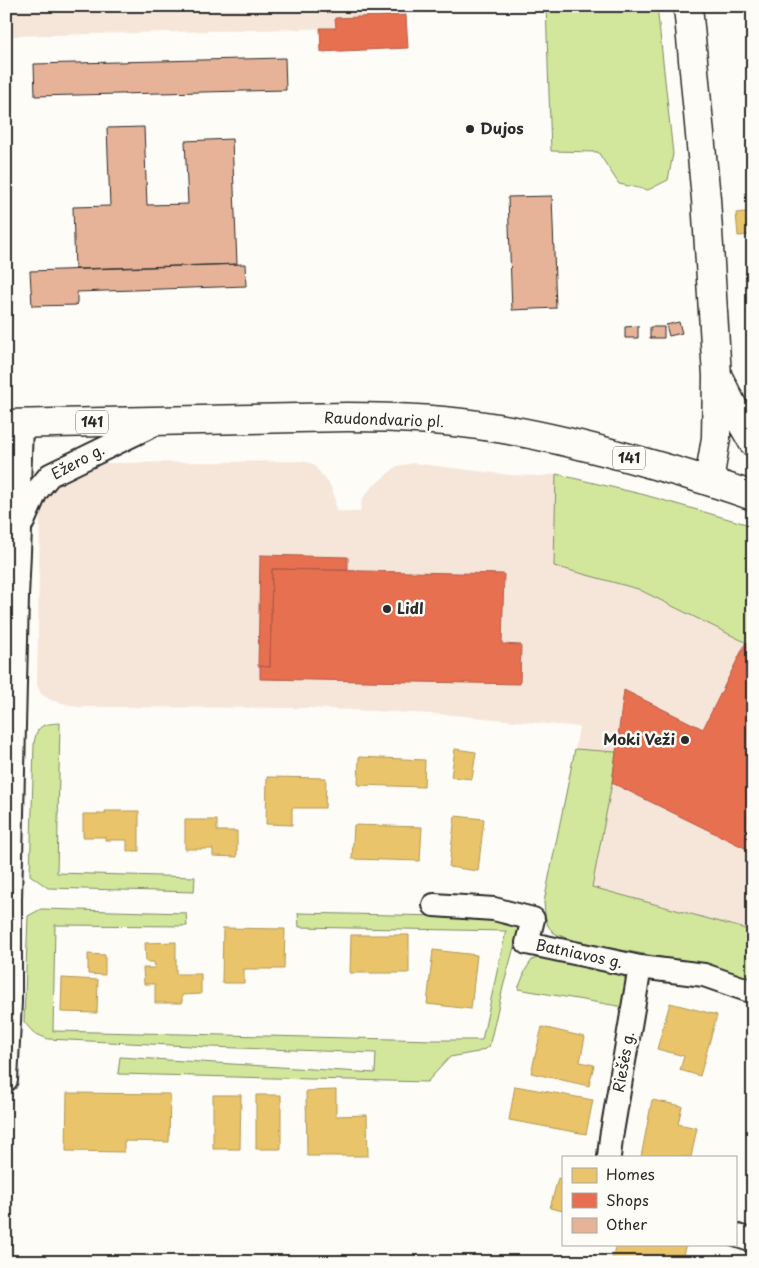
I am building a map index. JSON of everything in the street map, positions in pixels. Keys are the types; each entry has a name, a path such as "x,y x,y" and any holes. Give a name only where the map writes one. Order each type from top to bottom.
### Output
{"main road":[{"path":"688,6 706,199 717,376 716,438 708,481"},
{"path":"717,376 753,442"},
{"name":"Raudondvario pl.","path":"14,424 347,416 432,420 492,427 557,440 643,462 753,496"}],"street":[{"name":"Ežero g.","path":"20,530 36,492 50,475 162,420"},
{"name":"Ežero g.","path":"6,1080 20,530 14,424"},
{"name":"Batniavos g.","path":"434,905 494,910 533,919 527,943 640,967 704,975 753,992"},
{"name":"Riešės g.","path":"609,1156 640,967"},
{"path":"736,1235 753,1241"}],"shaded area":[{"path":"11,6 546,7 377,13 377,16 335,19 336,28 13,36"},
{"path":"304,461 313,464 330,485 335,498 336,511 360,512 362,499 371,488 397,466 413,463 510,475 540,476 556,474 645,495 753,526 753,980 712,966 576,942 554,933 548,926 544,902 579,727 451,715 310,708 78,707 50,700 41,694 37,685 40,512 44,500 66,474 97,463"}],"green space":[{"path":"546,6 657,6 673,154 668,180 648,190 619,184 598,152 551,151"},
{"path":"556,474 645,495 753,526 753,646 638,589 554,566"},
{"path":"60,723 57,873 195,877 194,892 48,888 30,875 35,739 38,730 44,725"},
{"path":"575,749 616,752 592,887 753,931 753,980 712,966 576,942 554,933 548,926 544,902"},
{"path":"41,909 186,913 187,926 55,925 53,1031 482,1040 506,931 299,927 298,913 491,917 512,921 519,929 489,1047 478,1052 450,1057 427,1082 118,1074 120,1057 375,1073 376,1053 48,1039 34,1033 24,1022 28,916"},
{"path":"544,956 620,971 627,988 624,1007 518,989 532,960"}],"building: Homes":[{"path":"748,6 753,6 753,22 750,22"},
{"path":"753,211 753,235 738,236 736,213"},
{"path":"455,749 476,752 472,779 451,777"},
{"path":"359,757 425,760 424,787 358,785"},
{"path":"267,777 326,778 325,808 292,808 292,825 266,824"},
{"path":"105,811 139,811 139,851 127,851 127,840 83,837 83,814 106,814"},
{"path":"455,816 484,819 478,871 449,867"},
{"path":"185,820 217,820 217,831 237,831 237,857 213,856 213,849 185,849"},
{"path":"354,825 422,827 420,861 352,859"},
{"path":"223,928 285,929 284,969 244,969 244,983 222,983"},
{"path":"351,935 409,935 409,973 350,973"},
{"path":"176,942 176,974 201,974 201,994 182,995 182,1003 155,1003 155,984 144,984 143,968 155,968 154,962 146,962 145,943"},
{"path":"433,950 477,955 471,1009 427,1004"},
{"path":"88,954 105,955 105,975 88,974"},
{"path":"62,978 98,980 97,1013 61,1012"},
{"path":"670,1003 717,1015 700,1076 680,1070 684,1056 657,1049"},
{"path":"542,1027 585,1037 580,1062 594,1065 589,1086 531,1073"},
{"path":"515,1086 593,1100 586,1134 509,1120"},
{"path":"336,1090 336,1116 367,1115 368,1156 307,1156 306,1091"},
{"path":"67,1093 170,1094 169,1142 124,1141 124,1152 66,1151"},
{"path":"213,1095 241,1095 240,1149 213,1149"},
{"path":"256,1095 281,1095 281,1149 256,1149"},
{"path":"652,1100 682,1106 678,1124 697,1128 691,1156 641,1156"},
{"path":"558,1178 562,1180 562,1211 550,1208"},
{"path":"615,1246 685,1246 681,1262 611,1262"}],"building: Shops":[{"path":"406,15 408,48 321,52 320,28 336,28 335,18"},
{"path":"260,555 348,557 348,570 272,569 270,667 258,666"},
{"name":"Lidl","path":"272,569 504,574 502,644 521,645 520,684 260,679 260,666 270,667"},
{"name":"Moki Veži","path":"746,642 753,646 753,852 612,783 624,690 703,729"}],"building: Other":[{"path":"285,58 286,90 35,96 34,64"},
{"path":"144,127 147,205 188,204 185,141 232,139 237,264 75,269 73,207 110,206 107,128"},
{"path":"552,196 556,308 512,310 508,197"},
{"path":"245,264 246,286 77,292 77,305 32,306 30,271"},
{"path":"679,322 682,333 669,336 666,325"},
{"path":"638,326 638,338 625,338 625,327"},
{"path":"650,327 664,327 664,338 650,338"}],"place":[{"name":"Dujos","path":"470,129"},
{"name":"Lidl","path":"387,609"},
{"name":"Moki Veži","path":"685,740"}]}
